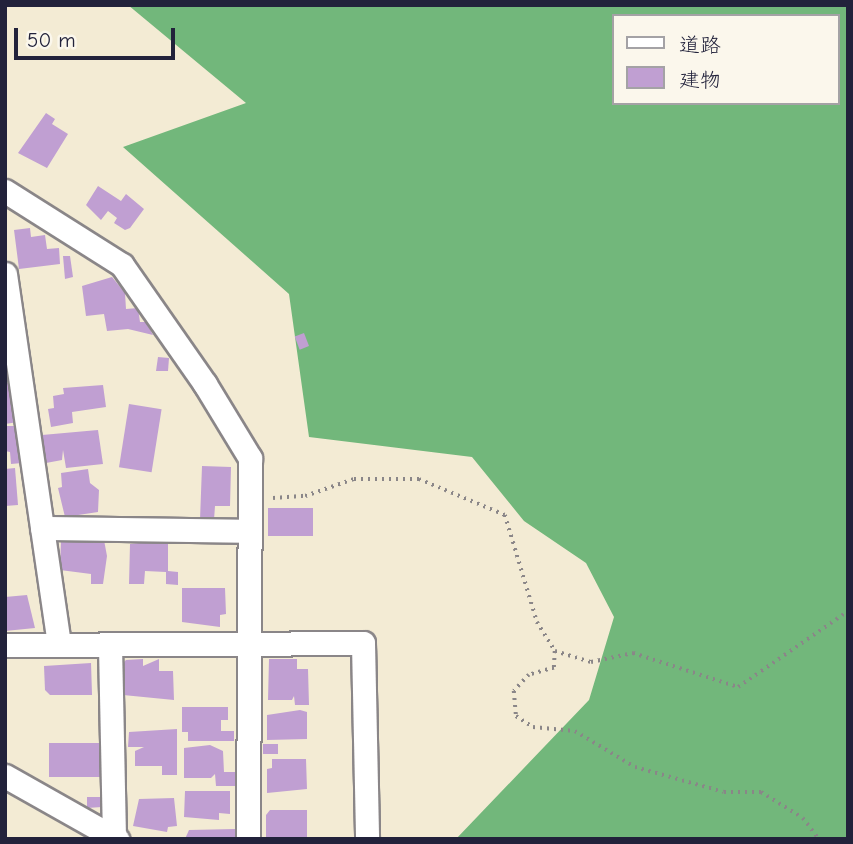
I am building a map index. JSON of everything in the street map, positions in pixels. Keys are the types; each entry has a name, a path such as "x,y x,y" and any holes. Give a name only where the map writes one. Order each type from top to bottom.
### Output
{"street":[{"path":"5,191 122,265 205,384 250,458 246,643 248,839"},
{"path":"5,274 59,644"},
{"path":"42,528 249,531"},
{"path":"5,645 363,643 367,839"},
{"path":"110,646 115,838"},
{"path":"5,776 115,838"}],"path":[{"path":"250,499 305,496 354,479 419,479 505,515 537,622 555,651 554,668 529,675 514,691 516,716 533,727 575,731 635,766 724,792 761,792 803,818 819,839"},
{"path":"555,651 591,662 633,653 738,687 848,611"}],"green space":[{"path":"128,5 848,5 848,839 456,839 589,700 614,617 586,563 524,521 472,457 309,437 289,294 123,147 246,103"}],"building":[{"path":"46,113 55,119 52,124 68,134 47,168 18,153"},
{"path":"98,186 121,201 126,194 144,209 130,228 125,230 114,223 117,218 108,211 101,220 86,205"},
{"path":"30,228 31,237 45,235 47,249 59,248 60,264 19,269 14,230"},
{"path":"63,256 70,256 73,277 65,279"},
{"path":"112,277 125,293 126,309 138,308 140,322 146,322 153,335 128,329 107,331 104,314 86,316 82,286"},
{"path":"304,333 309,346 300,350 295,337"},
{"path":"158,357 169,358 168,371 156,371"},
{"path":"5,383 9,383 18,422 5,424"},
{"path":"103,385 106,407 72,412 73,423 51,427 48,409 54,408 53,396 64,394 63,388"},
{"path":"129,404 162,409 152,472 119,467"},
{"path":"5,426 14,426 16,438 19,438 22,463 11,464 10,452 5,451"},
{"path":"98,430 103,464 66,468 63,450 62,460 46,463 42,435"},
{"path":"202,466 231,467 230,506 215,506 214,520 200,520"},
{"path":"15,468 18,505 5,506 5,469"},
{"path":"88,469 90,483 99,490 98,512 65,517 58,488 62,487 61,473"},
{"path":"268,508 313,508 313,536 268,536"},
{"path":"61,540 104,540 107,556 103,584 91,584 91,574 60,570"},
{"path":"168,540 168,571 178,572 178,585 166,584 166,572 145,571 144,584 129,584 130,544"},
{"path":"182,588 225,588 226,614 220,615 220,627 182,622"},
{"path":"27,595 35,628 5,631 5,597"},
{"path":"143,659 143,666 159,659 159,671 173,671 174,700 123,695 122,664 126,660"},
{"path":"269,659 297,659 297,669 308,669 309,705 295,705 294,696 292,700 268,700"},
{"path":"91,663 92,695 50,695 45,690 44,666"},
{"path":"182,707 228,707 228,720 221,720 221,731 234,731 234,741 188,741 188,732 182,732"},
{"path":"300,710 307,712 307,739 267,740 267,715"},
{"path":"177,729 177,775 162,775 162,766 135,766 135,751 144,747 128,747 129,732"},
{"path":"49,743 101,743 101,777 49,777"},
{"path":"263,744 278,744 278,754 263,754"},
{"path":"210,745 223,751 224,772 235,772 235,786 216,786 215,774 211,778 184,778 184,748"},
{"path":"272,759 306,759 307,789 267,793 267,769 272,768"},
{"path":"185,791 230,791 230,814 219,813 219,820 184,817"},
{"path":"87,797 101,797 102,807 87,808"},
{"path":"174,798 177,826 168,827 167,832 133,826 139,799"},
{"path":"270,810 307,810 307,839 266,839 266,815"},
{"path":"235,829 235,839 185,839 189,830"}]}
